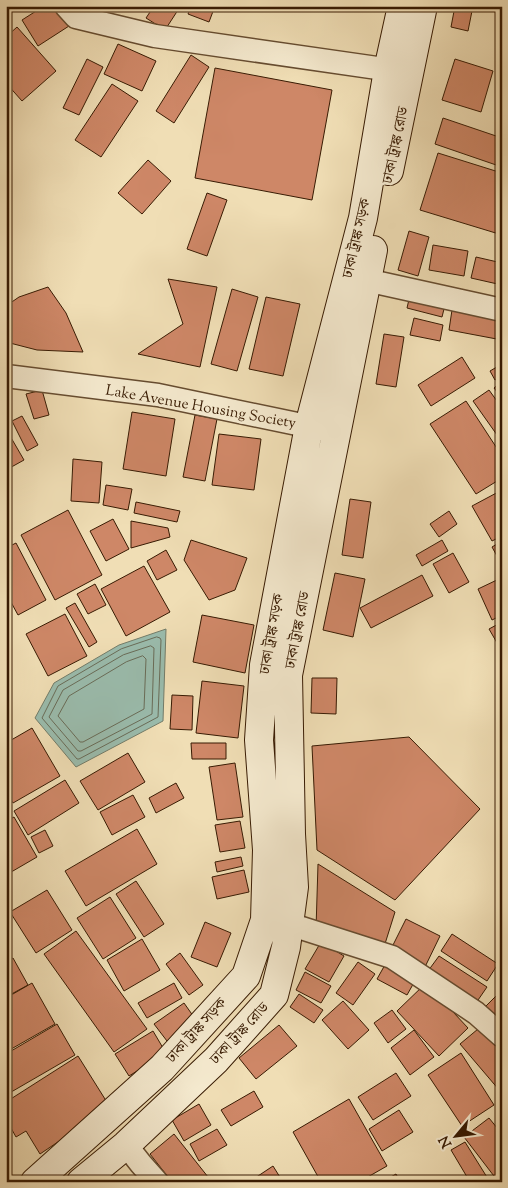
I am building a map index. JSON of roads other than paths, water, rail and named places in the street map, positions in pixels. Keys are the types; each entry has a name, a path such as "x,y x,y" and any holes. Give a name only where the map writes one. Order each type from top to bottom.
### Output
{"main road":[{"name":"ঢাকা ট্রাঙ্ক সড়ক","path":"35,1182 162,1068 246,976 265,920 267,850 259,740 264,665 309,426 399,72 402,6"},
{"name":"ঢাকা ট্রাঙ্ক রোড","path":"81,1182 131,1139 216,1060 274,995 286,947 294,887 288,675 366,280 399,72 423,6"},
{"path":"115,1109 131,1139"}],"street":[{"path":"66,6 76,17 155,36 399,72"},
{"path":"366,280 502,310"},
{"name":"Lake Avenue Housing Society","path":"6,376 158,395 336,432"},
{"path":"289,924 392,957 476,1013 502,1036"},
{"path":"131,1139 141,1164 157,1182"}],"water":[{"path":"166,629 163,721 76,767 35,718 54,683 119,645"}]}
